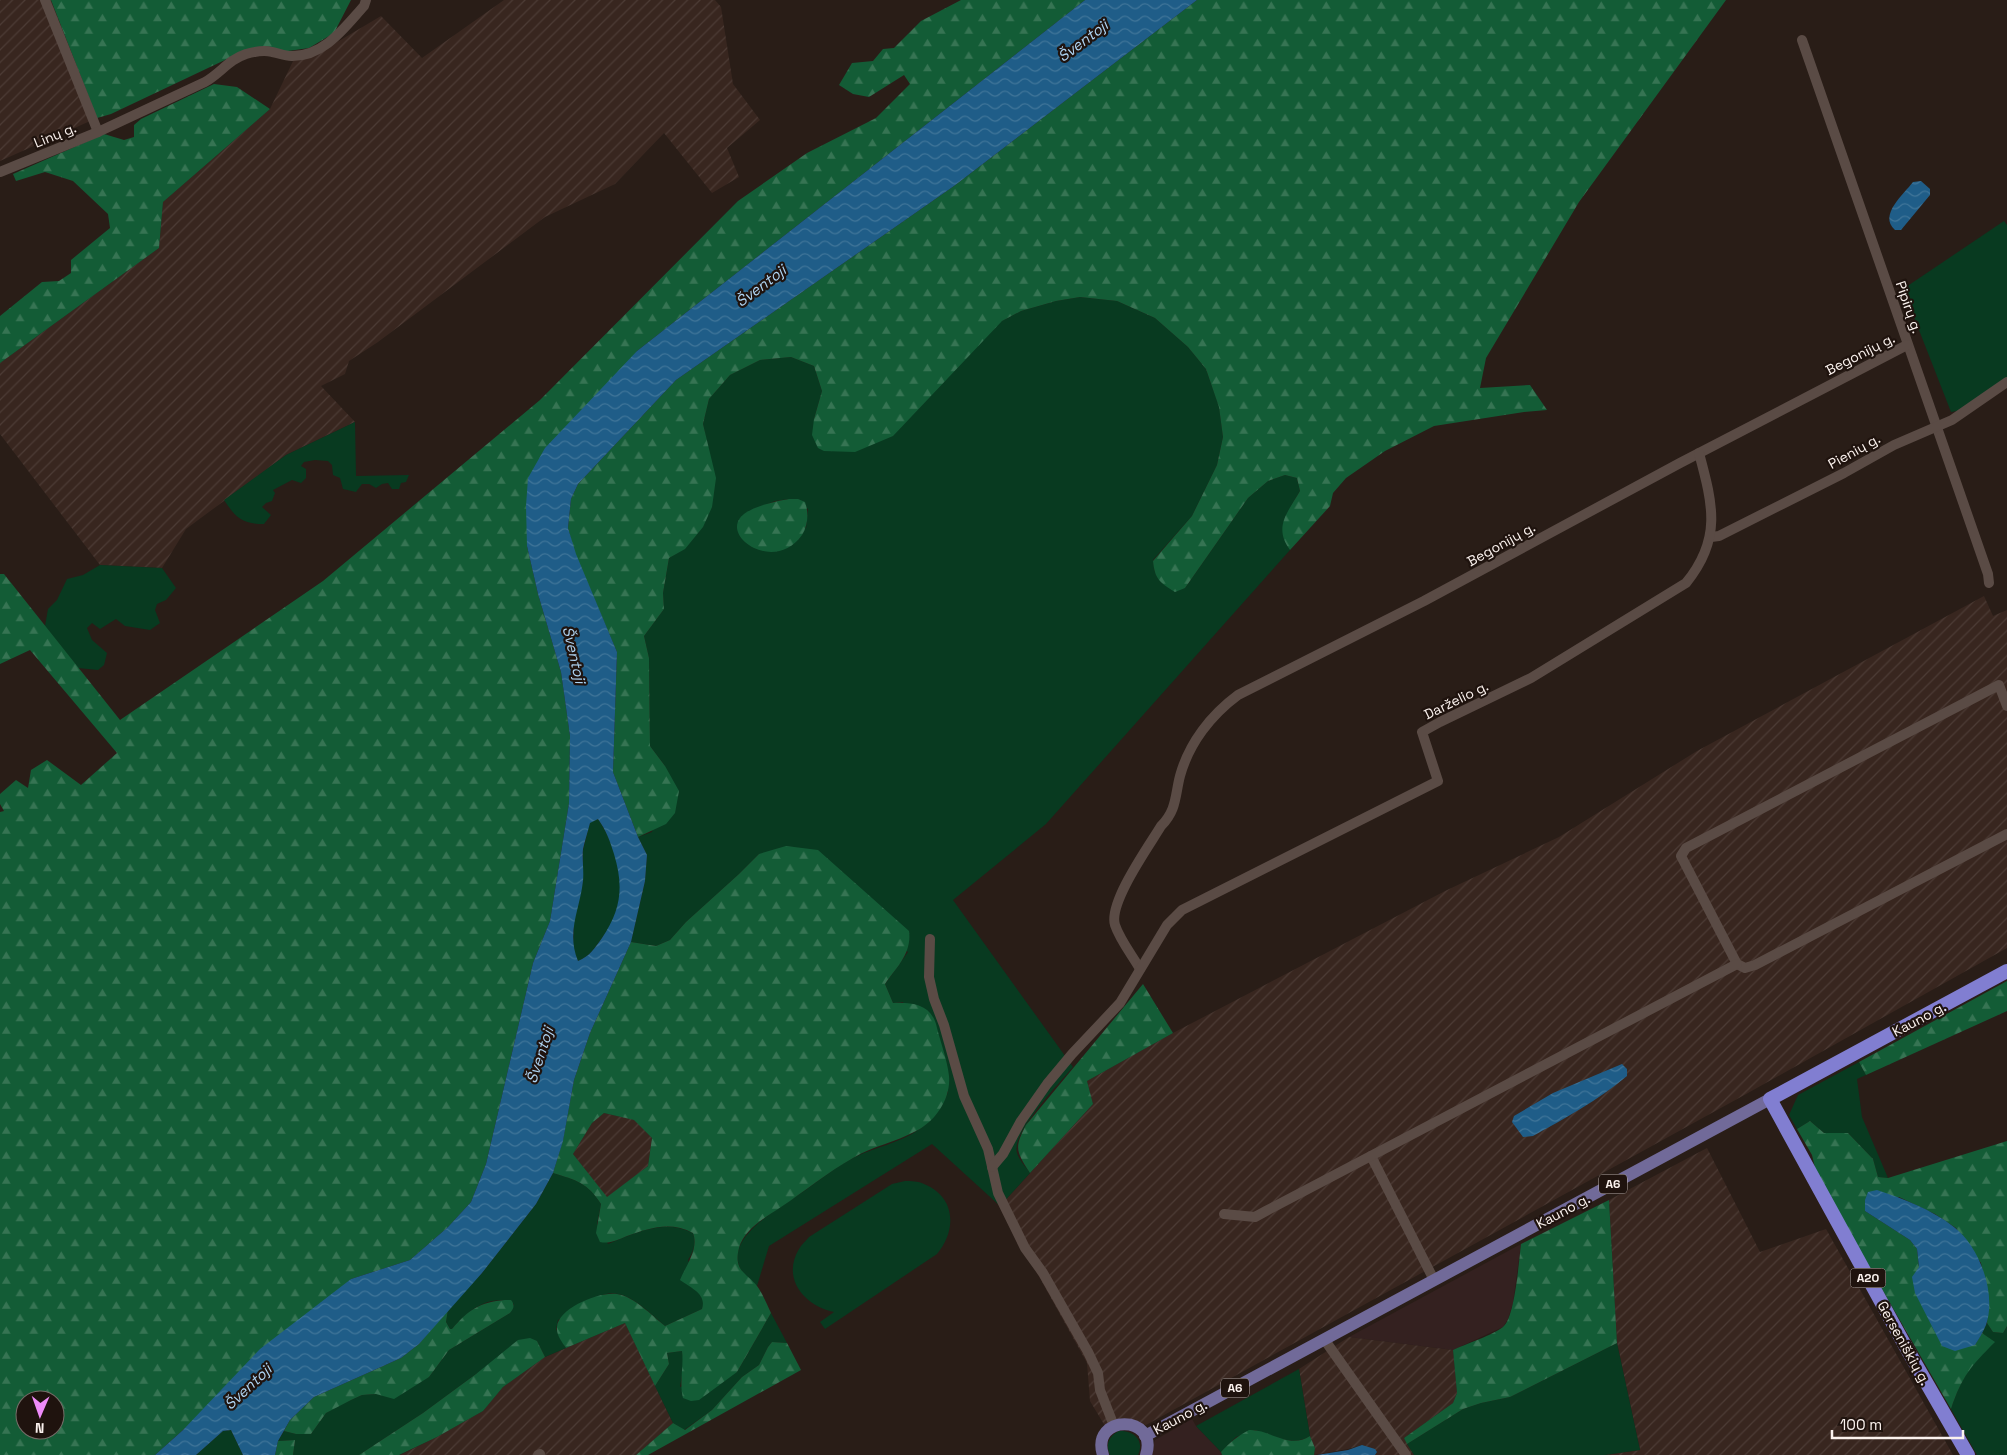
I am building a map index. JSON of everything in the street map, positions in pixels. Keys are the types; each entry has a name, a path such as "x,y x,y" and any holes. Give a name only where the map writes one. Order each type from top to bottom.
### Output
{"highway":[{"name":"Kauno g.","path":"1770,1099 2007,971"},
{"name":"Gerseniškių g.","path":"1770,1099 1907,1349 1968,1455"}],"main road":[{"name":"Kauno g.","path":"1145,1436 1770,1099"},
{"path":"1104,1455 1102,1447 1104,1437 1114,1426 1124,1424 1134,1425 1145,1436 1146,1455"}],"street":[{"path":"45,0 98,132"},
{"name":"Linų g.","path":"0,172 98,132 216,76 232,59 248,53 270,51 291,56 316,51 334,38 364,6 366,0"},
{"name":"Pipirų g.","path":"1802,40 1907,345 1938,426 1988,574 1989,583"},
{"name":"Begonijų g.","path":"1140,969 1116,927 1114,910 1130,877 1161,826 1168,820 1177,797 1179,778 1186,760 1205,726 1226,704 1238,695 1424,601 1699,453 1907,345"},
{"name":"Pienių g.","path":"1711,537 1719,536 1844,473 1894,445 1952,420 2007,382"},
{"name":"Darželio g.","path":"1140,969 1167,925 1182,910 1438,781 1422,732 1531,678 1686,583 1703,560 1711,537 1708,486 1699,453"},
{"path":"2007,706 1999,685 1686,848 1681,856 1737,964 1745,968 1756,965 2007,834"},
{"path":"930,939 929,977 934,999 944,1025 964,1096 988,1149 998,1193 1025,1248 1043,1273 1088,1352 1098,1374 1100,1390 1114,1426"},
{"path":"1224,1214 1255,1217 1737,964"},
{"path":"992,1167 1003,1154 1021,1121 1047,1084 1072,1054 1120,1003 1140,969"},
{"path":"1371,1156 1434,1280"},
{"path":"1324,1340 1406,1455"}],"shaded area":[{"path":"0,0 51,0 97,118 0,161"},
{"path":"504,0 715,0 721,7 733,84 760,120 727,148 739,177 712,193 664,133 615,184 545,217 378,342 349,361 345,374 321,386 355,422 286,455 186,529 162,568 100,565 0,434 0,363 159,248 163,202 270,109 294,59 317,54 381,16 422,58"},
{"path":"1984,596 1993,616 2007,610 2007,948 1146,1425 1127,1420 1105,1426 1090,1401 1087,1363 1000,1206 1093,1104 1087,1081 1173,1033 1445,891 1559,837 1697,751"},
{"path":"604,1113 635,1120 652,1138 648,1166 607,1198 573,1154 592,1123"},
{"path":"1707,1148 1760,1252 1826,1229 1953,1455 1605,1455 1640,1450 1617,1343 1609,1200"},
{"path":"1521,1244 1513,1303 1508,1319 1503,1327 1453,1350 1349,1337"},
{"path":"625,1323 673,1423 636,1455 400,1455 483,1411 503,1387 545,1357"},
{"path":"1349,1337 1453,1350 1457,1393 1453,1403 1404,1438 1414,1455 1375,1455 1377,1452 1362,1445 1314,1455 1315,1448 1310,1436 1299,1369"},
{"path":"1192,1419 1222,1455 1149,1455 1155,1440"}],"green space":[{"path":"51,0 351,0 334,33 309,48 288,51 246,50 111,114 97,118"},
{"path":"961,0 1085,0 637,351 527,546 538,594 561,672 570,736 569,803 550,921 533,963 486,1164 471,1202 448,1227 410,1260 351,1279 155,1455 0,1455 0,812 4,811 0,804 0,794 16,780 28,788 31,770 47,760 81,785 117,753 30,650 0,664 0,574 4,574 120,720 323,581 540,400 738,201 807,153 876,118 910,84 904,75 869,97 853,94 839,85 852,63 873,61 883,49 894,48 921,21"},
{"path":"1197,0 1726,0 1579,202 1486,358 1480,388 1530,385 1547,410 1434,426 1385,451 1346,478 1333,493 1330,506 1290,550 1283,534 1284,520 1300,491 1297,478 1285,475 1268,481 1248,498 1185,588 1175,592 1159,580 1153,561 1192,516 1217,465 1223,437 1219,407 1206,369 1188,347 1155,318 1117,301 1080,297 1056,301 1021,311 1002,321 893,436 855,452 824,451 818,448 812,435 814,419 822,391 814,366 791,357 760,360 730,375 709,399 703,424 716,478 712,507 703,527 685,549 669,558 663,593 664,609 644,636 649,658 650,746 665,766 679,791 675,813 666,824 638,837 613,772 617,652 575,554 568,528 571,499 578,484 676,380 954,186"},
{"path":"214,84 237,87 270,109 163,202 159,248 0,363 0,316 42,282 59,281 71,273 71,260 110,228 108,214 73,181 45,172 16,181 13,174 104,134 124,140 134,137 134,125 141,119"},
{"path":"2004,221 2007,225 2007,378 1962,410 1951,412 1903,289"},
{"path":"1080,297 1117,301 1155,318 1188,347 1206,369 1219,406 1223,437 1217,465 1192,516 1153,560 1155,572 1185,588 1248,498 1268,481 1285,475 1297,478 1300,491 1288,512 1284,527 1284,535 1290,550 1046,824 953,900 1073,1067 1038,1108 1021,1133 1017,1144 1017,1153 1030,1173 1000,1206 932,1144 769,1246 757,1286 744,1275 738,1261 739,1249 745,1237 755,1226 834,1169 918,1130 936,1113 948,1092 903,1002 893,1003 885,984 908,952 759,854 686,922 670,940 656,946 631,942 645,881 647,855 638,837 652,832 665,766 650,746 649,658 644,636 664,609 663,593 669,558 685,548 708,447 703,424 709,399 730,375 760,360 791,357 814,366 822,391 814,419 1021,311 1056,301","holes":["789,499 808,509 806,528 750,511 775,501"]},
{"path":"355,422 356,476 409,475 406,482 401,483 399,489 392,489 388,483 376,488 369,484 362,484 356,492 343,489 340,478 333,475 332,465 328,461 315,460 304,462 301,466 306,469 306,478 301,483 292,480 273,490 275,493 272,501 262,507 271,515 264,524 250,523 240,519 224,500 286,455"},
{"path":"798,499 805,502 807,510 806,527 802,535 791,546 779,551 767,552 755,549 739,535 737,527 740,518 744,514 770,503"},
{"path":"100,565 162,568 176,588 166,600 157,604 155,610 160,623 150,630 125,626 116,619 100,629 92,623 87,628 92,640 107,653 104,665 98,670 78,668 45,626 48,609 57,600 67,579 83,575"},
{"path":"598,819 611,843 619,869 620,896 613,922 592,952 578,961 573,949 574,918 583,881 583,850 590,822"},
{"path":"786,846 818,850 909,931 906,953 885,984 893,1003 913,1004 925,1008 933,1017 947,1063 949,1084 948,1092 941,1108 923,1127 844,1163 762,1219 746,1235 739,1248 739,1267 759,1289 771,1313 737,1372 699,1400 691,1401 683,1398 681,1380 682,1351 667,1353 669,1364 655,1386 625,1323 566,1348 557,1333 557,1327 564,1313 572,1307 601,1295 617,1294 624,1296 642,1307 665,1326 702,1309 703,1304 700,1295 680,1280 693,1251 693,1233 676,1227 660,1227 644,1230 614,1241 600,1242 596,1233 601,1204 591,1191 581,1183 553,1173 563,1140 574,1080 590,1033 631,942 656,946 670,940 686,922 759,854","holes":["604,1113 634,1120 652,1138 648,1166 607,1197 573,1154 592,1123"]},
{"path":"2007,981 2007,1011 1866,1075 1859,1062"},
{"path":"1143,984 1173,1033 1087,1081 1093,1104 1030,1173 1018,1149 1018,1144 1026,1125"},
{"path":"1859,1062 1866,1075 1857,1079 1862,1117 1888,1178 1878,1177 1873,1159 1848,1133 1824,1133 1810,1121 1797,1129 1789,1115 1798,1095"},
{"path":"1810,1121 1824,1133 1848,1133 1873,1159 1878,1177 1888,1178 2007,1141 2007,1326 2003,1333 1993,1332 1987,1323 1989,1301 1981,1263 1956,1228 1935,1214 1899,1197 1865,1211 1910,1240 1917,1249 1919,1267 1975,1345 1982,1333 1995,1342 1968,1372 1951,1409 1817,1176 1812,1155 1797,1129"},
{"path":"553,1173 581,1183 596,1197 601,1204 597,1224 608,1244 639,1232 660,1227 682,1229 693,1233 694,1247 688,1260 704,1303 702,1309 665,1326 646,1309 622,1295 614,1293 601,1295 558,1320 556,1329 566,1348 545,1357 537,1341 476,1374 423,1413 359,1455 293,1455 295,1440 278,1441 284,1431 296,1434 311,1434 326,1413 362,1395 376,1394 429,1377 449,1350 510,1313 514,1304 496,1300 472,1310 452,1329 450,1329 446,1322 448,1309 482,1273 536,1204"},
{"path":"905,1181 922,1183 935,1190 942,1197 950,1215 948,1235 943,1245 937,1254 825,1329 820,1322 834,1312 814,1304 799,1290 793,1271 794,1260 799,1249 809,1237 892,1184"},
{"path":"1609,1200 1617,1343 1510,1397 1463,1409 1407,1444 1404,1438 1453,1403 1457,1393 1453,1350 1493,1333 1507,1322 1516,1288 1521,1244"},
{"path":"511,1300 513,1303 510,1313 449,1350 429,1377 394,1399 376,1394 362,1395 326,1413 311,1434 296,1434 284,1431 290,1420 314,1397 401,1358 419,1344 448,1309 446,1322 450,1329 452,1329 475,1308"},
{"path":"771,1313 787,1343 772,1342 759,1365 742,1377 712,1410 684,1430 673,1423 655,1386 669,1364 667,1353 682,1351 684,1363 680,1387 737,1372"},
{"path":"1987,1323 1993,1332 2003,1333 2007,1326 2007,1455 1977,1455 1951,1409 1968,1372 1994,1342 1982,1333"},
{"path":"530,1338 537,1341 545,1357 503,1387 483,1411 437,1437 399,1455 359,1455 423,1413 518,1340"},
{"path":"772,1342 787,1343 801,1370 648,1455 636,1455 673,1423 685,1430 712,1410 742,1377 759,1365"},
{"path":"1617,1343 1640,1450 1605,1455 1414,1455 1407,1444 1463,1409 1510,1397"},
{"path":"1299,1369 1310,1436 1297,1441 1290,1441 1255,1430 1236,1437 1221,1452 1196,1426"},
{"path":"231,1430 243,1455 196,1455 223,1431"},
{"path":"1249,1430 1264,1432 1295,1441 1310,1436 1315,1448 1314,1455 1222,1455 1221,1452 1228,1445"},
{"path":"1119,1431 1129,1432 1136,1437 1140,1445 1138,1455 1110,1455 1109,1441"},
{"path":"295,1440 293,1455 275,1455 278,1441"}],"water":[{"name":"Šventoji","path":"1085,0 1197,0 954,186 676,380 578,484 571,499 568,528 576,554 617,652 613,772 638,837 647,855 645,881 631,942 590,1033 574,1080 563,1141 553,1173 536,1204 482,1273 419,1344 401,1358 314,1397 290,1420 278,1441 275,1455 243,1455 231,1430 223,1431 196,1455 155,1455 183,1430 260,1349 351,1279 410,1260 448,1227 471,1202 486,1164 533,963 550,921 569,803 570,736 561,672 538,594 527,546 526,506 528,478 545,448 637,351","holes":["598,819 606,831 614,854 619,877 619,898 613,918 602,938 589,954 578,961 573,940 583,881 583,849 590,823"]},
{"path":"1921,181 1930,189 1930,195 1901,230 1895,230 1889,218 1894,205 1913,182"},
{"path":"1622,1064 1627,1069 1627,1076 1616,1085 1593,1101 1533,1136 1523,1137 1512,1122 1514,1116 1553,1093"},
{"path":"1877,1190 1907,1201 1936,1215 1954,1227 1971,1246 1983,1271 1989,1299 1986,1325 1975,1345 1955,1351 1942,1346 1915,1293 1912,1277 1919,1267 1917,1249 1910,1240 1865,1211 1865,1200 1868,1192"},
{"path":"1362,1445 1375,1449 1377,1452 1375,1455 1317,1455 1348,1450"}]}
